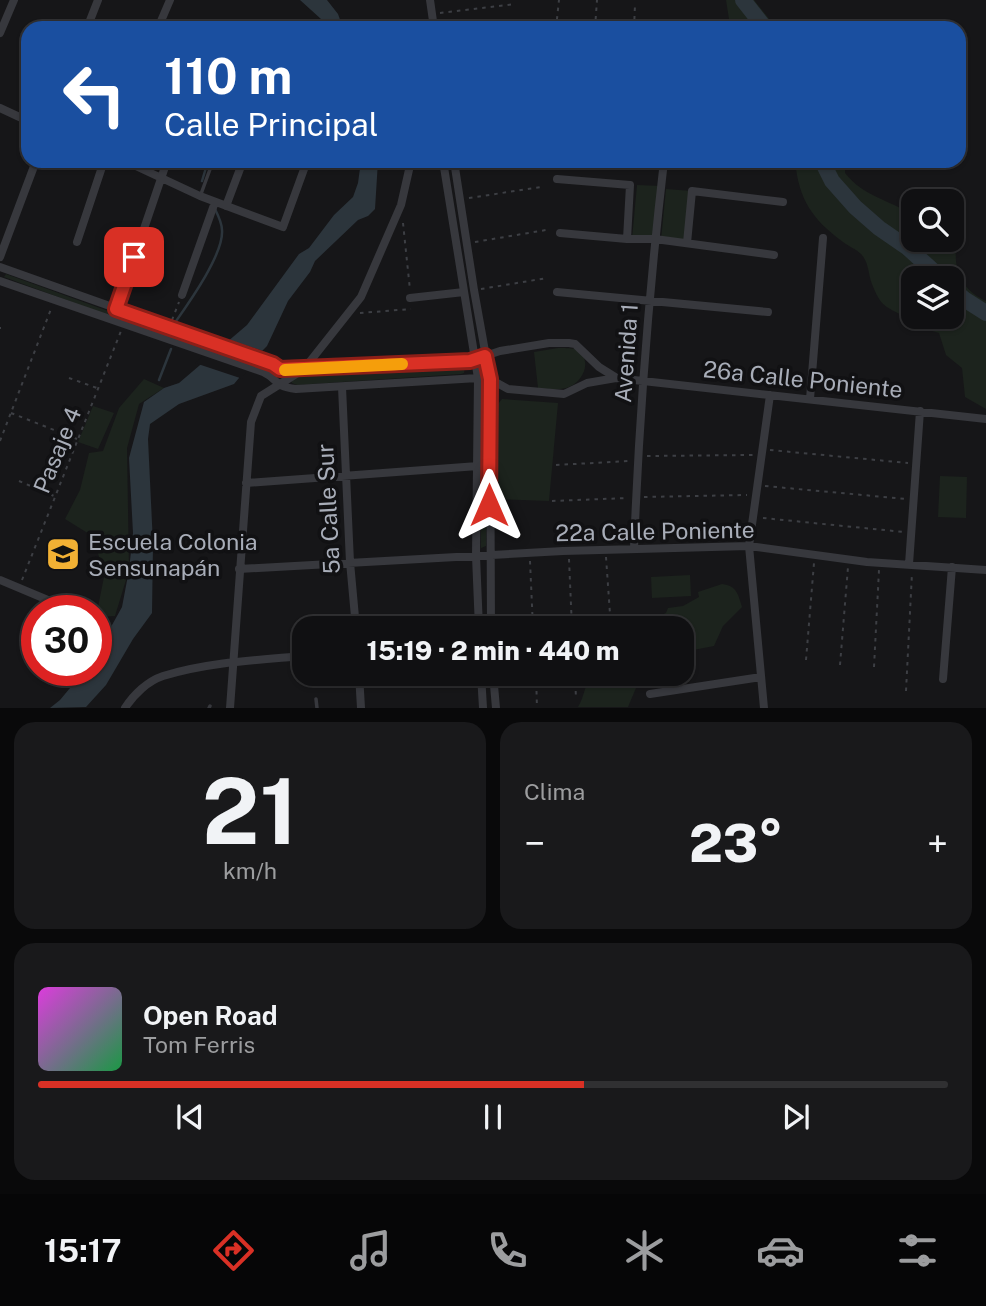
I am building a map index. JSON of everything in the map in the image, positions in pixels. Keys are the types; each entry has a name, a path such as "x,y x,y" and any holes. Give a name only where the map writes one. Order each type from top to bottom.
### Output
{"street":[{"path":"0,33 14,0"},
{"path":"90,21 98,0"},
{"path":"161,21 170,0"},
{"path":"430,0 433,21"},
{"path":"0,108 21,118"},
{"path":"0,257 33,168"},
{"path":"78,242 102,168"},
{"path":"141,168 200,196 283,228 304,168"},
{"path":"113,320 164,168"},
{"path":"226,206 240,168"},
{"path":"230,708 252,417 261,396 304,369 361,297 401,205 409,168"},
{"path":"444,168 490,379 491,616"},
{"path":"455,168 466,244 478,378 476,556 478,616"},
{"name":"Avenida 1","path":"634,548 648,300 663,168"},
{"path":"557,179 630,185 627,239"},
{"path":"687,243 692,191 783,202"},
{"path":"182,295 215,202"},
{"path":"560,233 655,239 774,255"},
{"path":"810,399 823,238"},
{"path":"0,267 276,367 304,369 475,360 500,351 561,342 575,344 599,367 616,378"},
{"path":"0,281 268,374 278,386"},
{"path":"410,298 469,291"},
{"path":"557,292 768,312"},
{"path":"586,354 591,369 587,383"},
{"name":"26a Calle Poniente","path":"278,386 296,389 478,378 490,379 508,388 564,394 587,383 616,378 986,419"},
{"name":"5a Calle Sur","path":"342,387 355,616"},
{"path":"764,708 749,546 770,395"},
{"path":"911,564 920,411"},
{"path":"246,483 478,466"},
{"name":"22a Calle Poniente","path":"239,569 529,552 749,546 848,559 986,570"},
{"path":"943,679 952,567"},
{"path":"0,580 36,595"},
{"path":"125,708 141,689 161,677 233,662 292,657"},
{"path":"650,694 761,677"},
{"path":"360,686 361,708"},
{"path":"482,686 483,708"},
{"path":"495,686 496,708"}],"lane":[{"path":"200,196 211,168"},
{"path":"316,699 317,708"}],"path":[{"path":"557,21 559,0"},
{"path":"596,21 597,0"},
{"path":"432,15 516,4"},
{"path":"634,21 635,5"},
{"path":"459,200 541,187"},
{"path":"401,205 410,298"},
{"path":"466,244 546,230"},
{"path":"469,291 547,278"},
{"path":"169,328 182,295"},
{"path":"0,442 54,300"},
{"path":"347,314 411,309"},
{"name":"Pasaje 4","path":"19,588 124,323"},
{"path":"69,379 98,389"},
{"path":"11,413 78,439"},
{"path":"555,465 762,452 916,464"},
{"path":"19,481 55,496"},
{"path":"552,501 756,490 914,500"},
{"path":"752,517 912,533"},
{"path":"606,549 610,616"},
{"path":"568,551 571,616"},
{"path":"529,552 532,616"},
{"path":"806,660 815,555"},
{"path":"840,664 848,559"},
{"path":"874,667 880,562"},
{"path":"906,691 911,564"},
{"path":"536,686 537,708"},
{"path":"575,686 576,699"}],"shaded area":[{"path":"300,0 327,0 340,21 321,19"},
{"path":"726,0 754,0 771,21 731,21"},
{"path":"360,168 378,168 375,209 358,220 315,261 288,301 267,346 239,374 234,384 179,404 150,424 148,439 153,544 152,613 112,675 112,625 122,607 133,533 129,458 144,402 164,388 179,383 247,325 299,254 309,248 334,215 353,197"},
{"path":"796,168 845,168 845,173 860,187 901,209 901,252 956,252 957,266 901,266 901,315 881,302 864,257 832,234 815,217 804,198"},
{"path":"637,185 661,186 655,239 632,239"},
{"path":"666,189 692,191 687,243 661,240"},
{"path":"6,274 110,313 107,315 4,277"},
{"path":"964,284 986,301 986,409 965,397 962,368 946,355 939,333 928,329 964,329"},
{"path":"558,348 575,349 581,353 585,364 582,376 566,388 538,388 534,352"},
{"path":"459,364 465,367 464,373 297,385 291,380 296,376"},
{"path":"144,379 164,388 139,404 127,448 129,570 115,616 112,616 112,595 100,595 104,577 94,537 65,519 80,490 89,453 103,451 119,408"},
{"path":"481,394 488,395 486,546 481,548"},
{"path":"502,399 558,403 549,501 497,499 497,405"},
{"path":"93,406 114,413 98,449 78,442"},
{"path":"940,476 967,477 966,518 938,517"},
{"path":"690,575 691,596 652,598 651,577"},
{"path":"722,584 727,585 734,589 742,607 723,626 714,646 694,650 694,616 658,616 666,613 668,608 683,606 699,597 698,592"},
{"path":"72,686 105,686 86,707 50,708"},
{"path":"586,686 638,686 628,707 578,707"}],"pier":[{"path":"224,338 266,352 243,379 195,363"}],"waterway":[{"path":"743,0 760,21"},
{"path":"202,181 206,168"},
{"path":"826,168 832,181 855,207 928,266"},
{"path":"174,324 204,278 217,252 222,230 215,209"},
{"path":"964,299 986,313"},
{"path":"159,380 171,349"}],"slow traffic":[{"path":"285,370 402,364"}],"place":[{"name":"Escuela Colonia Sensunapán","path":"63,554"}],"route":[{"path":"134,257 116,309 273,364 280,369 470,361 485,356 490,379 489,505"}]}
